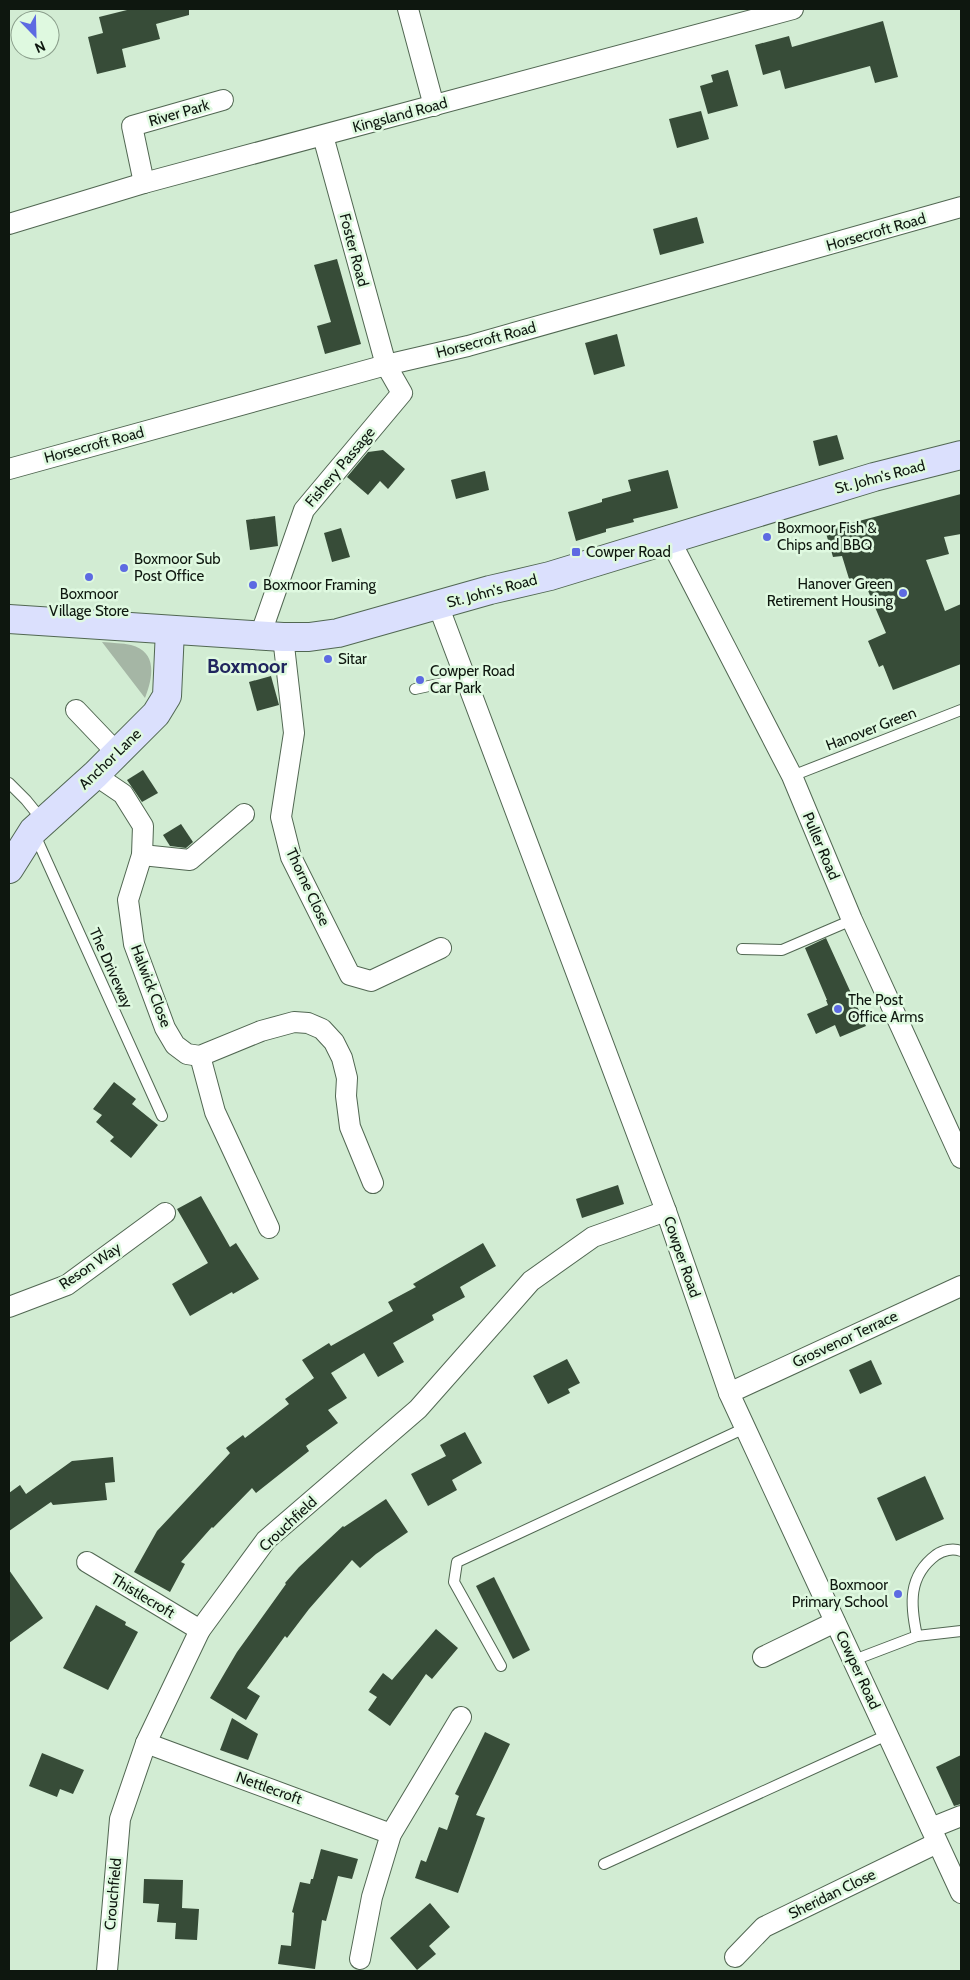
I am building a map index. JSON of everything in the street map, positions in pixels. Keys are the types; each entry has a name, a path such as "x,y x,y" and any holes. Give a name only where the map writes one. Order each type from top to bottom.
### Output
{"street":[{"path":"408,9 434,106"},
{"name":"Kingsland Road","path":"9,224 144,183 434,106 748,15 793,9"},
{"name":"River Park","path":"144,183 132,126 224,100"},
{"name":"Foster Road","path":"323,136 386,365"},
{"name":"Horsecroft Road","path":"9,469 386,365 468,346 961,207"},
{"name":"Fishery Passage","path":"272,636 304,510 402,393 386,365"},
{"name":"St. John's Road","path":"9,619 309,638 338,633 490,590 550,576 874,477 961,455"},
{"name":"Puller Road","path":"670,540 792,776 852,920 961,1158"},
{"name":"Cowper Road","path":"438,605 666,1211 729,1393 961,1893"},
{"name":"Anchor Lane","path":"9,869 38,827 95,775 156,714 166,696 170,630"},
{"name":"Thorne Close","path":"272,636 294,733 281,817 291,857 350,975 371,982 441,948"},
{"path":"76,710 116,753"},
{"name":"Halwick Close","path":"95,775 123,794 143,826 142,855 128,900 134,944 165,1028 175,1045 187,1054 200,1056"},
{"path":"142,855 190,860 244,814"},
{"path":"269,1228 215,1112 200,1056 261,1031 294,1022 308,1023 322,1029 334,1042 342,1058 346,1078 350,1127 373,1183"},
{"name":"Crouchfield","path":"108,1971 120,1819 146,1743 200,1630 266,1540 418,1409 531,1281 593,1237 666,1211"},
{"name":"Reson Way","path":"9,1307 67,1285 165,1213"},
{"name":"Grosvenor Terrace","path":"729,1393 961,1286"},
{"name":"Thistlecroft","path":"87,1562 200,1630"},
{"path":"763,1657 835,1622"},
{"path":"360,1959 372,1897 391,1834 461,1717"},
{"name":"Nettlecroft","path":"146,1743 391,1834"},
{"name":"Sheridan Close","path":"734,1957 764,1927 934,1836 961,1816"}],"lane":[{"path":"415,689 466,678"},
{"name":"Hanover Green","path":"792,776 961,710"},
{"name":"The Driveway","path":"9,783 26,800 162,1116"},
{"path":"742,949 782,950 852,920"},
{"path":"501,1666 454,1582 457,1562 745,1428"},
{"path":"917,1636 913,1617 916,1577 926,1562 941,1551 961,1551"},
{"path":"854,1660 917,1636 961,1631"},
{"path":"604,1864 888,1735"}],"green space":[{"path":"102,642 131,645 140,648 146,653 151,667 151,674 145,698"}],"building":[{"path":"131,9 189,9 189,15 156,24 160,39 122,49 126,67 97,74 88,37 103,33 99,17"},
{"path":"883,21 898,77 875,83 870,66 785,89 780,70 763,75 755,45 789,36 792,47"},
{"path":"728,70 738,106 708,114 700,86 713,82 711,75"},
{"path":"701,111 709,139 677,148 669,119"},
{"path":"697,217 704,243 660,255 653,229"},
{"path":"337,259 361,344 325,354 317,326 331,322 314,265"},
{"path":"617,334 625,366 594,375 585,343"},
{"path":"837,435 844,459 819,466 813,441"},
{"path":"383,450 405,469 388,489 380,481 368,495 347,477 368,452"},
{"path":"668,470 678,508 633,519 634,522 606,529 606,532 576,541 568,512 602,502 602,499 631,491 628,480"},
{"path":"485,471 489,490 456,499 451,480"},
{"name":"Hanover Green Retirement Housing","path":"961,494 961,534 944,537 949,554 926,560 945,611 961,604 961,664 893,690 883,665 879,667 868,641 886,633 863,579 850,582 842,556 833,557 825,530"},
{"path":"275,516 278,546 250,550 246,520"},
{"path":"341,528 350,557 332,562 324,533"},
{"path":"271,676 279,705 257,711 249,682"},
{"path":"143,770 158,793 142,802 127,780"},
{"path":"181,824 193,842 186,848 170,846 163,835"},
{"path":"826,938 866,1026 840,1037 835,1025 816,1034 807,1014 828,1005 805,948"},
{"path":"114,1082 136,1099 132,1104 158,1125 131,1158 110,1141 114,1137 96,1122 102,1115 93,1109"},
{"path":"618,1185 624,1204 582,1218 576,1199"},
{"path":"201,1196 230,1247 236,1243 259,1279 190,1316 172,1284 208,1263 177,1209"},
{"path":"483,1243 496,1266 460,1287 465,1297 432,1315 434,1320 393,1343 404,1362 378,1377 364,1353 331,1373 347,1398 328,1410 338,1423 306,1446 309,1451 256,1493 252,1488 212,1527 181,1562 185,1564 170,1592 134,1572 157,1531 230,1453 226,1448 243,1435 245,1438 289,1404 285,1399 314,1378 302,1360 329,1343 331,1346 393,1311 388,1302 416,1287 413,1284"},
{"path":"567,1359 580,1383 568,1389 570,1393 548,1404 533,1376"},
{"path":"871,1360 882,1384 860,1394 849,1370"},
{"path":"465,1432 482,1463 452,1480 457,1490 428,1506 411,1474 446,1456 440,1445"},
{"path":"113,1457 115,1482 105,1483 107,1500 53,1505 51,1502 9,1531 9,1493 20,1485 26,1494 72,1461"},
{"path":"925,1476 944,1519 896,1541 877,1498"},
{"path":"386,1499 408,1532 376,1554 360,1568 352,1560 309,1609 287,1638 285,1636 247,1688 260,1696 246,1720 210,1698 237,1652 285,1583 299,1567 343,1526"},
{"path":"9,1570 43,1618 9,1643"},
{"path":"494,1577 530,1650 513,1659 476,1586"},
{"path":"96,1605 126,1622 125,1625 138,1632 108,1690 63,1668"},
{"path":"436,1629 458,1648 432,1679 426,1674 390,1726 368,1710 377,1697 369,1692 383,1673 392,1680"},
{"path":"232,1718 258,1734 248,1760 220,1750"},
{"path":"485,1732 510,1744 476,1815 485,1818 458,1893 415,1878 421,1860 426,1862 439,1827 447,1830 459,1796 455,1794"},
{"path":"42,1753 84,1770 73,1794 60,1789 57,1797 29,1786"},
{"path":"961,1755 961,1804 954,1806 936,1767"},
{"path":"321,1849 358,1859 352,1879 338,1876 326,1921 322,1920 315,1969 278,1964 281,1945 291,1946 294,1913 292,1912 300,1882 310,1884"},
{"path":"144,1879 183,1880 182,1908 199,1909 197,1940 175,1939 176,1923 157,1922 159,1904 143,1903"},
{"path":"430,1903 450,1927 429,1946 436,1954 417,1970 390,1938"}],"place":[{"name":"Boxmoor Fish & Chips and BBQ","path":"767,537"},
{"name":"Cowper Road","path":"576,552"},
{"name":"Boxmoor Sub Post Office","path":"124,568"},
{"name":"Boxmoor Village Store","path":"89,577"},
{"name":"Boxmoor Framing","path":"253,585"},
{"name":"Hanover Green Retirement Housing","path":"903,593"},
{"name":"Sitar","path":"328,659"},
{"name":"Cowper Road Car Park","path":"420,680"},
{"name":"The Post Office Arms","path":"838,1009"},
{"name":"Boxmoor Primary School","path":"898,1594"}],"district":[{"name":"Boxmoor","path":"247,666"}]}
